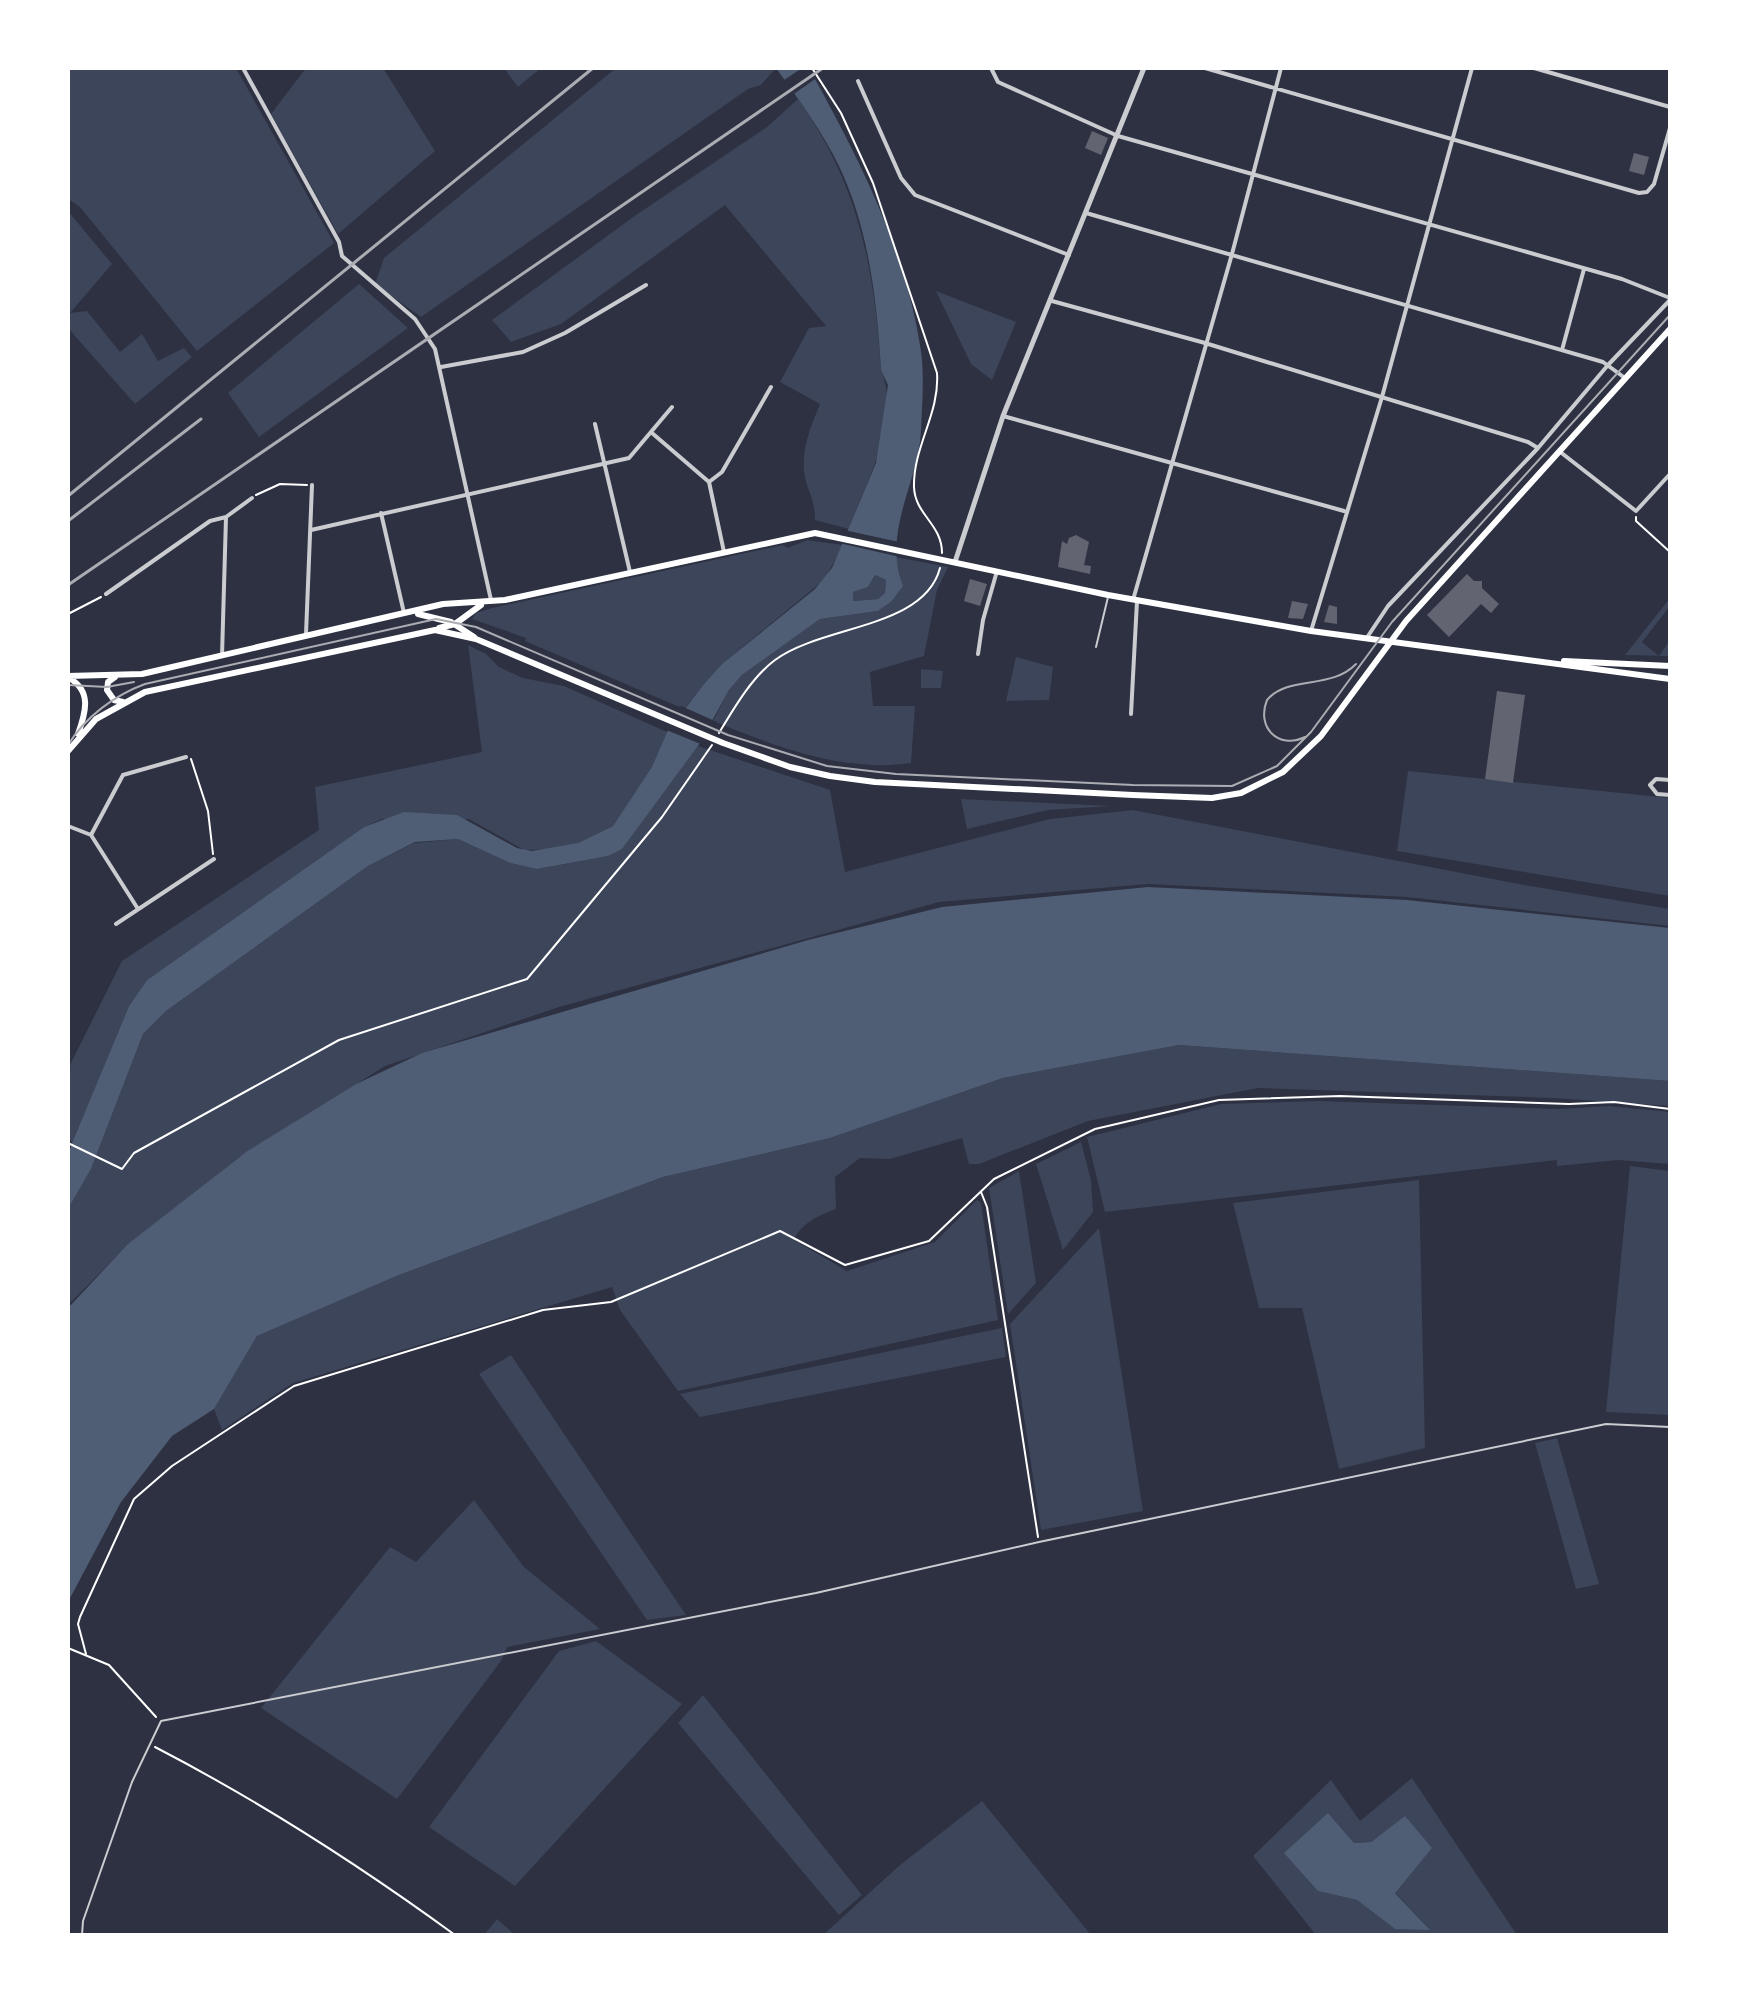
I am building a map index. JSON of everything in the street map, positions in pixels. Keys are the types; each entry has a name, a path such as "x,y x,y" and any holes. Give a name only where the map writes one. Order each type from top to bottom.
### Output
{"main road":[{"path":"415,613 455,624 476,639 723,743 790,767 875,782 1227,796 1255,789 1296,762 1354,694 1387,643 1625,378 1667,338 1670,329"},
{"path":"68,677 115,677 222,656 443,604 488,603 807,534 824,535 943,563 955,562 1135,601 1387,643 1548,660 1670,666"},
{"path":"77,737 123,702 157,689 455,624 488,603"},
{"path":"463,604 465,616"},
{"path":"422,630 476,639"},
{"path":"1548,660 1597,671 1670,679"},
{"path":"68,677 81,686 86,698 77,737 68,751"},
{"path":"115,677 108,682 107,690 114,700 123,702"}],"street":[{"path":"243,68 339,242 342,256 423,328 441,367 446,405 488,603"},
{"path":"991,68 998,82 1118,136 1584,269 1670,299 1608,365 1538,448 1388,606 1366,639"},
{"path":"955,562 1003,416 1144,68"},
{"path":"1205,68 1639,193 1647,192 1654,184 1670,128"},
{"path":"1131,714 1135,601 1170,462 1232,254 1281,68"},
{"path":"1311,631 1344,511 1382,397 1472,68"},
{"path":"1534,68 1670,107"},
{"path":"858,81 901,178 915,195 1069,255"},
{"path":"1085,212 1562,350 1608,365 1625,378"},
{"path":"1562,350 1584,269"},
{"path":"441,367 523,352 565,333 646,285"},
{"path":"1052,301 1205,343 1528,442 1538,448"},
{"path":"709,482 722,472 771,387"},
{"path":"311,530 629,458 672,407"},
{"path":"1003,416 1344,511"},
{"path":"595,424 630,572"},
{"path":"652,433 709,482 724,552"},
{"path":"1559,451 1636,511 1670,474"},
{"path":"306,637 312,485"},
{"path":"106,594 210,521 226,517 252,498"},
{"path":"381,513 404,615"},
{"path":"222,656 226,517"},
{"path":"978,654 983,620 997,571"},
{"path":"91,835 123,775 186,757"},
{"path":"1670,780 1656,779 1650,785 1657,794 1670,795"},
{"path":"68,826 91,835 138,909"},
{"path":"116,924 214,859"}],"lane":[{"path":"1096,647 1108,595"},
{"path":"82,1935 83,1921 132,1782 161,1721 816,1593 1039,1542 1606,1424 1670,1427"}],"path":[{"path":"812,68 841,113 873,183 932,354 938,392 914,486 923,511 942,536 942,551"},
{"path":"252,498 269,486 312,485"},
{"path":"1636,511 1636,521 1670,552"},
{"path":"68,1143 122,1169 134,1153 339,1040 527,979 662,817 761,672 813,639 902,612 927,596 943,563"},
{"path":"68,614 106,594"},
{"path":"186,757 190,757 208,811 214,859"},
{"path":"86,1654 78,1624 80,1617 134,1499 172,1466 294,1386 543,1310 611,1302 780,1231 845,1265 929,1241 944,1230 980,1191 1008,1171 1084,1134 1219,1100 1340,1096 1538,1103 1605,1101 1670,1109"},
{"path":"980,1191 987,1207 1039,1542"},
{"path":"68,1648 109,1665 161,1721"},
{"path":"150,1745 244,1794 357,1863 455,1935"}],"shaded area":[{"path":"68,68 236,68 334,243 197,351 80,207 68,199"},
{"path":"306,68 383,68 435,151 338,234 271,114"},
{"path":"504,68 541,68 518,87"},
{"path":"616,68 776,68 761,85 748,89 421,317 375,284 384,258"},
{"path":"776,68 809,68 861,168 891,236 913,308 923,377 919,451 903,508 897,546 903,586 891,602 878,611 820,619 742,675 729,690 698,746 622,849 608,856 537,869 510,863 458,839 415,842 368,866 166,1011 143,1034 91,1169 68,1209 68,1153 129,1006 147,980 364,827 404,812 457,815 517,848 532,851 578,843 613,826 652,767 667,732 705,683 722,664 815,589 832,568 876,463 888,385 881,370 874,292 858,215 832,153","holes":["875,575 886,580 885,593 878,599 853,601 853,592 868,587"]},
{"path":"798,99 836,163 860,228 874,296 881,370 886,390 885,430 849,529 815,520 814,505 805,478 804,454 820,404 780,382 809,328 826,326 725,205 561,324 511,342 492,320 636,215 767,127"},
{"path":"68,211 112,264 70,313 87,311 120,352 142,334 158,361 184,348 192,357 135,404 68,328"},
{"path":"359,284 408,328 259,437 228,393"},
{"path":"936,291 1016,322 992,380 971,364"},
{"path":"807,540 843,545 825,579 722,664 684,709 525,641 526,638 472,619 476,613 492,608 783,545 788,548"},
{"path":"896,557 948,567 937,590 924,656 870,672 873,706 915,706 911,763 886,765 835,761 760,740 713,721 729,690 742,675 820,619 878,611 891,602 902,586"},
{"path":"875,575 886,580 885,593 878,599 853,601 853,592 868,587"},
{"path":"1670,598 1670,606 1642,642 1659,656 1625,655"},
{"path":"1668,643 1670,656 1659,656"},
{"path":"468,645 486,654 499,667 523,678 564,686 667,732 652,768 613,826 559,849 524,850 469,819 382,819 364,827 147,980 129,1006 73,1142 68,1140 68,1069 122,961 319,830 315,787 482,752"},
{"path":"1016,657 1053,667 1049,700 1006,701"},
{"path":"921,669 943,671 941,688 921,688"},
{"path":"698,746 830,790 845,872 1050,819 1133,810 1524,885 1670,909 1670,926 1407,897 1148,884 939,902 559,1007 385,1066 239,1157 125,1248 68,1305 68,1209 91,1169 143,1034 166,1011 368,866 414,843 458,839 510,863 537,869 608,856 622,848"},
{"path":"1408,771 1670,798 1670,896 1397,851"},
{"path":"961,799 1111,806 1048,810 967,829"},
{"path":"1148,887 1407,900 1670,928 1670,1081 1179,1045 1003,1078 830,1138 663,1177 399,1275 257,1336 214,1409 172,1436 121,1502 68,1602 68,1308 128,1244 246,1152 356,1084 422,1053 808,940 942,907"},
{"path":"1179,1045 1670,1081 1670,1106 1553,1098 1258,1088 1088,1121 979,1164 969,1164 962,1138 890,1159 860,1158 835,1177 836,1209 806,1224 794,1240 847,1271 935,1242 977,1200 981,1203 998,1320 678,1391 620,1310 612,1287 293,1383 222,1430 214,1409 257,1336 399,1275 663,1177 830,1138 1003,1078"},
{"path":"1319,1101 1558,1109 1609,1106 1670,1112 1670,1164 1618,1160 1557,1166 1557,1160 1105,1212 1087,1137 1221,1104"},
{"path":"1081,1142 1091,1180 1093,1212 1063,1250 1036,1164"},
{"path":"1630,1166 1670,1171 1670,1415 1606,1412"},
{"path":"1019,1171 1036,1283 1008,1314 989,1188"},
{"path":"1419,1180 1425,1448 1339,1469 1302,1308 1259,1308 1233,1203"},
{"path":"1099,1228 1143,1511 1041,1530 1010,1324"},
{"path":"1002,1328 1006,1357 700,1417 680,1394"},
{"path":"511,1355 686,1615 647,1620 479,1374"},
{"path":"1557,1438 1599,1584 1576,1589 1535,1443"},
{"path":"474,1500 524,1567 600,1629 507,1647 501,1661 397,1799 261,1708 390,1547 416,1562"},
{"path":"596,1641 682,1704 515,1886 429,1827 559,1651"},
{"path":"703,1695 862,1895 839,1915 678,1723"},
{"path":"1412,1778 1517,1935 1316,1935 1253,1856 1331,1780 1360,1821","holes":["1328,1813 1354,1843 1371,1842 1405,1817 1395,1892 1429,1929 1395,1929 1357,1900 1318,1891"]},
{"path":"982,1801 1091,1935 823,1935 900,1865"},
{"path":"1328,1813 1354,1843 1371,1842 1405,1816 1432,1848 1395,1893 1430,1930 1395,1929 1357,1900 1318,1891 1284,1853"},
{"path":"497,1919 515,1935 484,1935"}],"pier":[{"path":"802,68 813,68 818,77 791,96 781,82"},
{"path":"844,530 899,542 900,557 839,543"},
{"path":"681,706 717,722 703,745 664,729"}],"building":[{"path":"1092,131 1108,138 1101,155 1085,148"},
{"path":"1634,153 1649,157 1644,175 1629,171"},
{"path":"1076,535 1089,542 1084,565 1091,566 1090,574 1058,567 1062,541 1067,544 1069,538"},
{"path":"1467,574 1474,581 1482,581 1482,588 1499,604 1491,613 1481,604 1449,637 1427,615"},
{"path":"970,579 987,584 980,606 964,601"},
{"path":"1292,601 1308,604 1303,619 1288,618"},
{"path":"1329,605 1337,607 1337,624 1324,622"},
{"path":"1497,691 1525,695 1513,783 1485,779"}],"tram line":[{"path":"68,745 83,725 102,708 145,684 436,619 476,627 728,735 827,766 896,774 1133,785 1232,786 1277,766 1311,732 1392,622 1670,315"},
{"path":"1305,737 1286,740 1272,734 1264,719 1267,700 1286,687 1334,677 1356,664"},
{"path":"68,685 107,687 134,682"}],"railway":[{"path":"68,496 593,68"},
{"path":"68,585 823,68"},
{"path":"68,521 201,419"}]}
